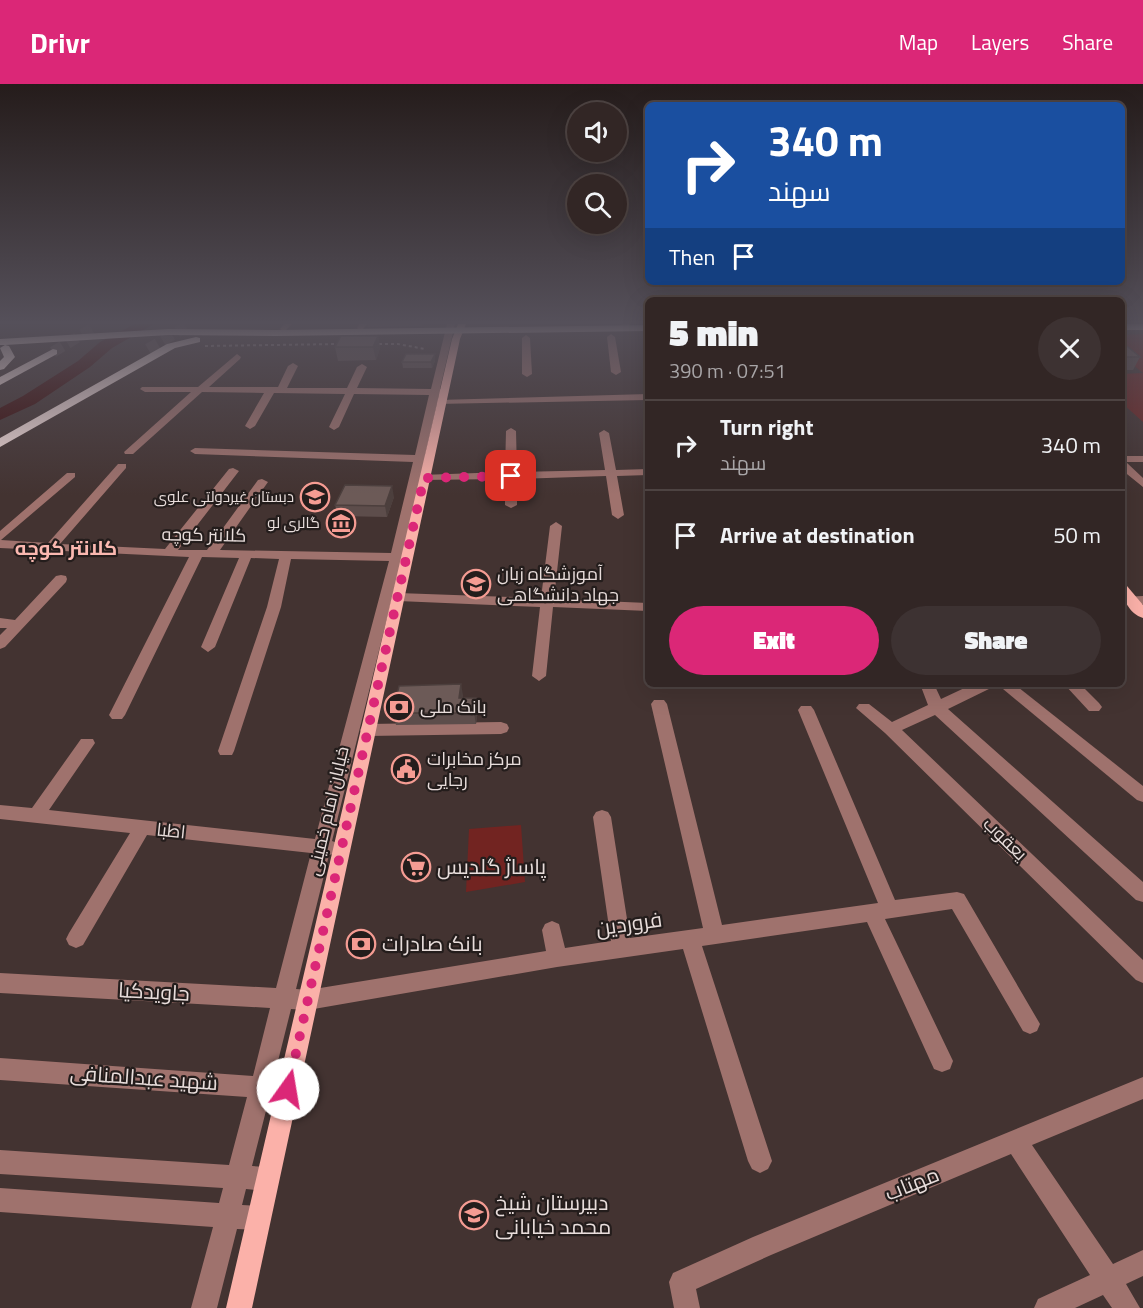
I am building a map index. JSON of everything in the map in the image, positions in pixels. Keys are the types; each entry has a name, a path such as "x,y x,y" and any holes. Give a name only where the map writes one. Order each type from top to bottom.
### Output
{"highway":[{"path":"0,432 87,381"},
{"path":"0,443 109,381"}],"main road":[{"name":"خیابان امام خمینی","path":"239,1308 398,597 401,557 424,478 425,458 444,381"},
{"path":"1132,601 1143,614"}],"street":[{"path":"129,452 210,381"},
{"path":"250,426 282,381"},
{"path":"334,428 356,381"},
{"path":"145,389 352,390 440,395 645,397"},
{"path":"511,431 511,505"},
{"path":"604,433 618,515"},
{"path":"195,451 425,458 204,1308"},
{"path":"1125,459 1143,459"},
{"path":"51,547 122,466"},
{"path":"1125,467 1143,484"},
{"path":"169,553 233,471"},
{"path":"424,478 645,472"},
{"path":"0,537 71,475"},
{"path":"117,715 204,554 262,482"},
{"path":"539,676 556,526"},
{"name":"کلانتر کوچه","path":"0,544 169,553 401,557"},
{"path":"208,647 247,554"},
{"path":"226,751 274,607 286,555"},
{"path":"0,644 61,579"},
{"path":"398,597 546,605 645,607"},
{"path":"0,623 18,625"},
{"path":"928,687 936,708 1143,894"},
{"path":"891,729 980,687"},
{"path":"1008,687 1143,795"},
{"path":"1074,687 1094,707"},
{"path":"659,704 715,936"},
{"name":"یعقوب","path":"864,708 891,729 1143,973"},
{"path":"806,710 881,911 942,1061"},
{"path":"368,730 501,728"},
{"path":"36,816 87,743"},
{"name":"اطبا","path":"2,815 36,816 341,849"},
{"path":"602,817 622,949"},
{"path":"76,939 142,828"},
{"name":"فروردین","path":"308,1000 557,958 957,900 1030,1024"},
{"path":"552,930 557,958"},
{"path":"690,939 760,1161"},
{"name":"جاویدکیا","path":"0,983 308,1000"},
{"name":"شهید عبدالمنافی","path":"0,1069 288,1089"},
{"name":"مهتاب","path":"687,1308 682,1282 762,1246 1143,1088"},
{"path":"1016,1141 1127,1308"},
{"path":"0,1162 267,1179"},
{"path":"0,1200 259,1218"},
{"path":"1047,1308 1143,1263"}],"shaded area":[{"path":"1125,381 1143,381 1143,422 1125,406"},
{"path":"521,825 525,882 466,892 469,829"}],"building":[{"path":"345,485 392,486 385,506 335,505"},
{"path":"461,684 459,698 476,698 474,713 393,713 399,686"}],"waterway":[{"path":"0,415 58,381"}],"place":[{"name":"دبستان غیردولتی علوی","path":"315,497"},
{"name":"گالری لو","path":"341,523"},
{"name":"آموزشگاه زبان جهاد دانشگاهی","path":"476,584"},
{"name":"بانک ملی","path":"399,707"},
{"name":"مرکز مخابرات رجایی","path":"406,769"},
{"name":"پاساژ گلدیس","path":"416,867"},
{"name":"بانک صادرات","path":"361,944"},
{"name":"دبیرستان شیخ محمد خیابانی","path":"474,1215"}],"district":[{"name":"کلانتر کوچه","path":"66,548"}],"route":[{"path":"288,1089 424,478 511,476"}]}
